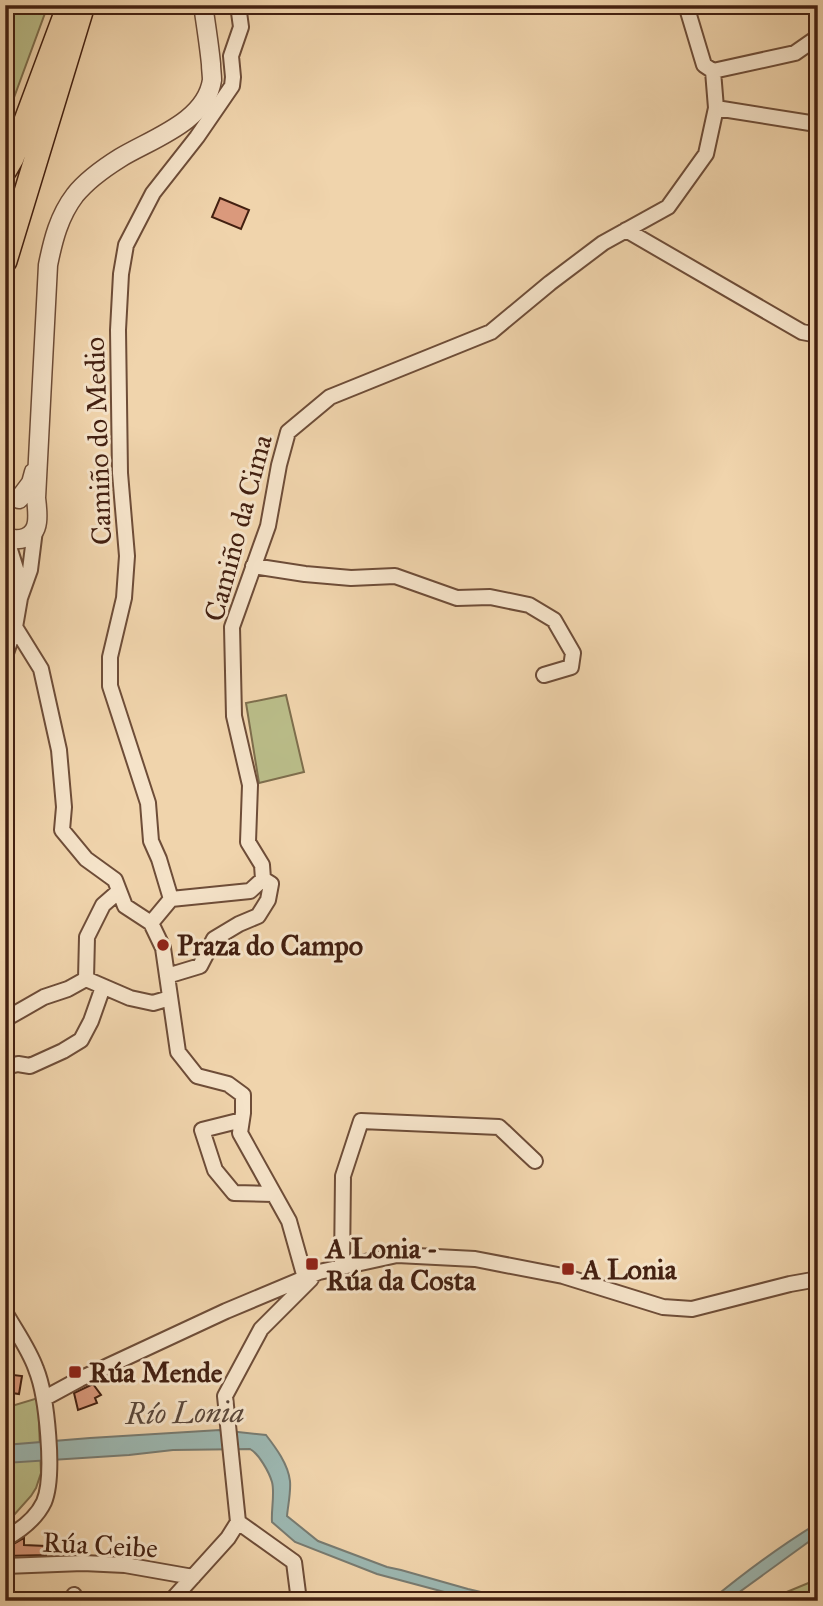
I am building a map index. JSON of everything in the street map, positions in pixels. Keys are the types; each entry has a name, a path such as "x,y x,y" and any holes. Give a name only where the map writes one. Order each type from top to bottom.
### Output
{"highway":[{"path":"5,170 12,158 69,5"},
{"path":"5,261 83,5"}],"street":[{"path":"5,656 30,570 36,522 48,265 53,238 75,195 93,177 120,158 179,125 198,110 212,104 210,55 203,5"},
{"name":"Camiño do Medio","path":"171,899 151,841 148,803 110,686 110,657 124,598 127,556 120,472 118,330 121,274 127,245 153,193 212,104 232,86 231,56 241,27 238,5"},
{"name":"Camiño da Cima","path":"263,879 262,865 248,842 250,785 234,716 232,626 268,526 288,432 330,397 491,332 603,243 668,206 706,154 716,108 713,71 704,65 686,5"},
{"path":"713,71 795,53 818,37"},
{"path":"716,108 810,123"},
{"path":"626,230 802,332 818,335"},
{"path":"10,500 30,483 38,463"},
{"path":"6,537 19,540 30,535 36,522 30,504 10,500"},
{"path":"6,537 19,575 20,598"},
{"path":"253,566 351,578 395,576 457,598 490,597 529,605 554,620 573,653 571,667 544,676"},
{"path":"15,627 41,669 59,750 64,807 62,830 86,859 115,880 125,906 151,923 163,948 178,1052 197,1076 228,1084 243,1095 240,1133 289,1221 304,1278"},
{"path":"151,923 171,899 250,891 263,879 271,884 268,900 258,916 214,939 200,966 167,976"},
{"path":"86,979 87,937 103,905 119,891"},
{"path":"86,979 130,998 153,1003 170,998"},
{"path":"5,1016 9,1017 44,997 68,989 86,979"},
{"path":"5,1067 18,1064 30,1066 80,1040 91,1021 103,987"},
{"path":"242,1120 202,1130 215,1170 234,1193 273,1194"},
{"path":"342,1267 342,1175 361,1121 499,1127 535,1161"},
{"path":"45,1398 201,1322 304,1278 319,1272 397,1255 475,1259 563,1276 663,1307 692,1309 818,1279"},
{"path":"171,1601 228,1538 238,1517 225,1396 261,1329 319,1272"},
{"path":"5,1312 36,1368 45,1398 49,1471 44,1503 27,1525 5,1539"},
{"path":"238,1517 294,1562 299,1601"},
{"name":"Rúa Ceibe","path":"5,1566 83,1563 125,1565 193,1577"}],"green space":[{"path":"5,5 48,5 5,122"},
{"path":"286,695 304,772 259,783 246,703"},
{"path":"38,1398 41,1473 31,1496 5,1521 5,1408"},
{"path":"818,1579 818,1601 765,1601"}],"water":[{"path":"220,1430 266,1435 281,1456 289,1475 287,1516 318,1541 387,1567 520,1601 478,1601 377,1574 295,1542 272,1522 272,1482 257,1455 250,1449 173,1450 5,1463 5,1445"},
{"path":"818,1523 818,1535 727,1601 710,1601 763,1560"}],"building":[{"path":"220,198 249,210 241,229 212,217"},
{"path":"5,1374 22,1376 19,1394 5,1392"},
{"path":"93,1384 101,1395 95,1398 97,1403 78,1410 74,1393"},
{"path":"24,1538 24,1545 46,1546 46,1555 5,1556 5,1549"}],"place":[{"name":"Praza do Campo","path":"163,945"},
{"name":"A Lonia - Rúa da Costa","path":"312,1264"},
{"name":"A Lonia","path":"568,1269"},
{"name":"Rúa Mende","path":"75,1372"}],"water label":[{"name":"Río Lonia","path":"185,1413"}]}
